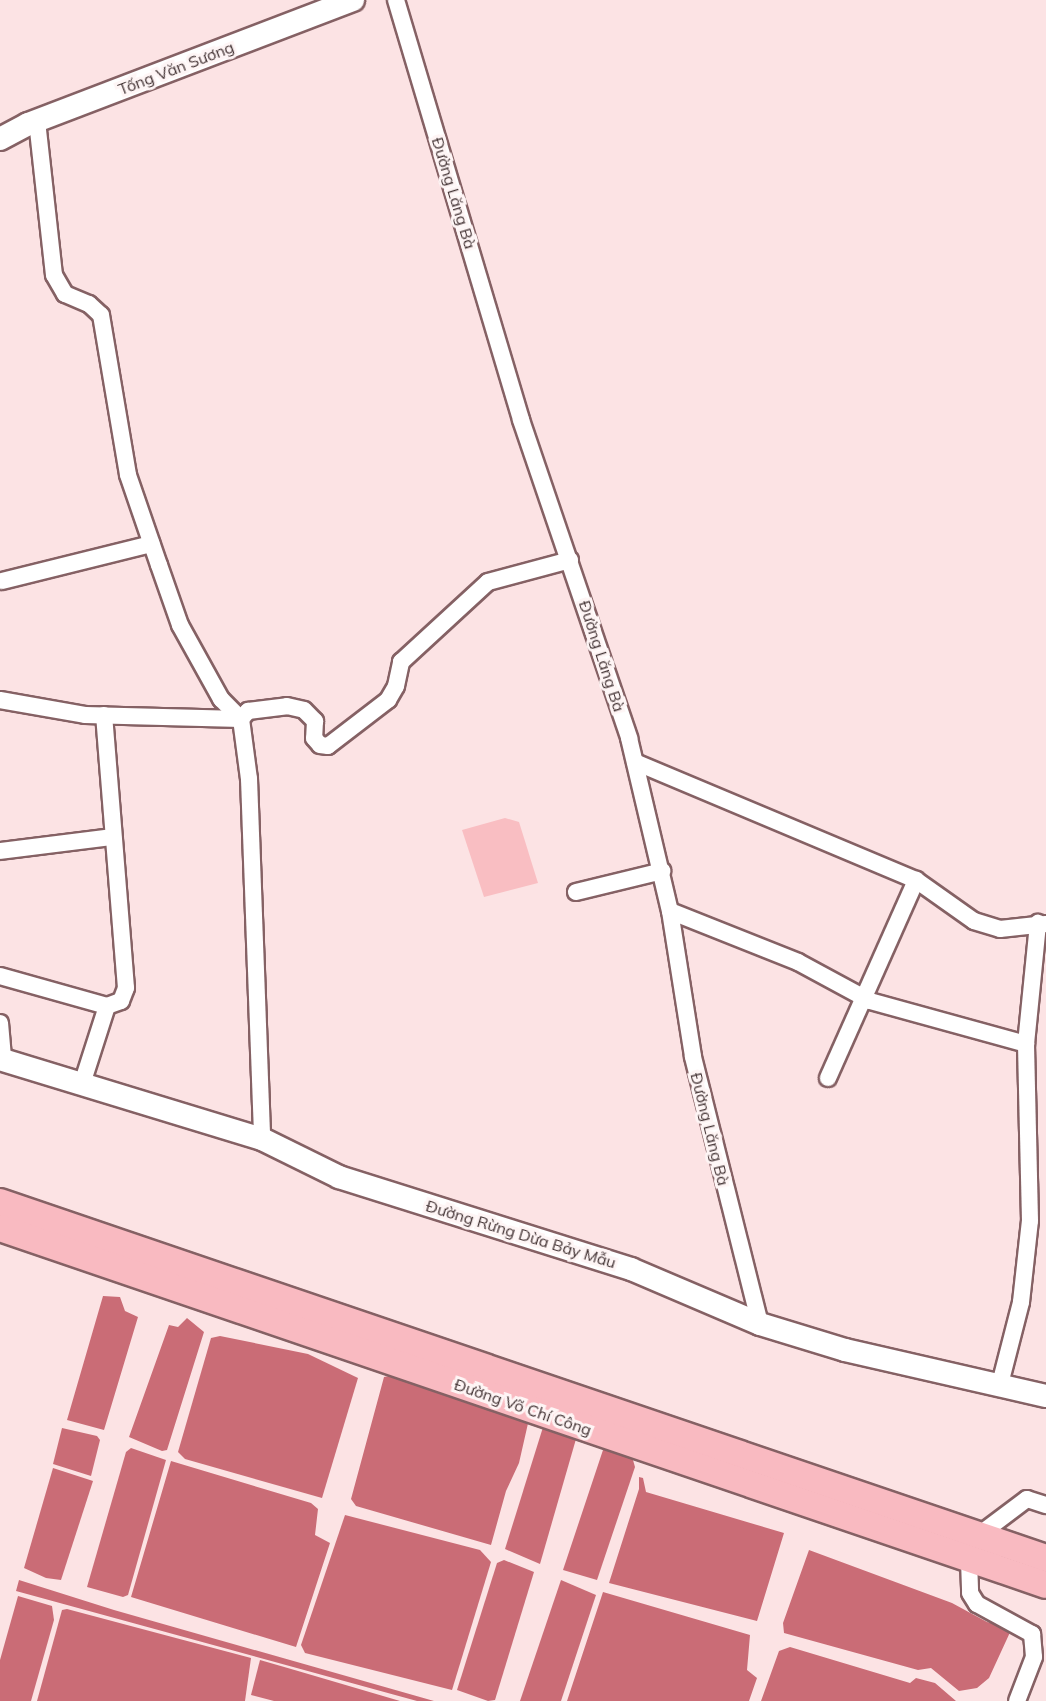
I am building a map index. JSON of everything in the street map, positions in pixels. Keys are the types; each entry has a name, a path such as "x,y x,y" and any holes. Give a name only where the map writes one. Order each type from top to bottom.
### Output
{"main road":[{"name":"Đường Võ Chí Công","path":"0,1202 41,1229 969,1560 1046,1585"},
{"name":"Đường Võ Chí Công","path":"0,1228 41,1229 1046,1558"},
{"path":"969,1560 979,1535"}],"street":[{"name":"Tống Văn Sương","path":"0,139 36,121 353,0"},
{"name":"Đường Lăng Bà","path":"396,0 521,420 570,560 635,762 670,911 693,1057 760,1324"},
{"path":"36,121 54,275 65,294 89,304 101,315 106,328 128,475 180,625 221,699 241,719 249,779 262,1139"},
{"path":"2,581 152,544"},
{"path":"241,719 248,711 287,706 304,710 315,721 314,738 320,745 328,746 388,700 396,686 401,662 488,582 570,560"},
{"path":"0,700 104,715 241,719"},
{"path":"0,976 107,1006 121,1002 126,988 104,715"},
{"path":"635,762 915,880 974,921 1000,929 1042,923 1026,1044 1030,1221 1022,1302 1000,1384"},
{"path":"0,851 114,837"},
{"path":"576,892 662,871"},
{"path":"828,1078 862,996 915,880"},
{"path":"670,911 798,962 862,996 938,1023 1026,1044"},
{"path":"82,1084 107,1006"},
{"path":"0,1023 2,1059"},
{"name":"Đường Rừng Dừa Bảy Mẫu","path":"2,1059 262,1139 339,1177 631,1269 760,1324 845,1350 1046,1396"},
{"path":"979,1535 1027,1499 1046,1505"},
{"path":"969,1560 970,1593 977,1604 1021,1625 1040,1639 1017,1701"}],"shaded area":[{"path":"505,818 519,822 538,883 484,897 462,830"},
{"path":"103,1296 120,1297 125,1311 138,1317 104,1430 67,1420"},
{"path":"187,1318 204,1332 167,1450 162,1451 129,1437 169,1325 178,1327"},
{"path":"220,1336 308,1354 358,1378 322,1498 185,1459 178,1452 211,1338"},
{"path":"394,1375 529,1419 519,1463 506,1491 491,1545 356,1506 351,1499 384,1377"},
{"path":"544,1424 571,1429 576,1439 540,1564 505,1549"},
{"path":"62,1428 97,1436 100,1440 91,1476 53,1464"},
{"path":"604,1447 631,1453 635,1467 597,1580 563,1570"},
{"path":"131,1448 166,1460 128,1595 123,1597 87,1587 126,1452"},
{"path":"171,1461 311,1503 318,1509 315,1535 330,1543 296,1647 131,1597"},
{"path":"53,1468 93,1481 61,1580 46,1578 24,1568"},
{"path":"639,1477 643,1478 646,1492 784,1533 757,1621 609,1583 639,1489"},
{"path":"345,1515 480,1550 491,1562 452,1690 305,1653 301,1645"},
{"path":"809,1550 952,1603 987,1622 1012,1628 989,1678 977,1688 959,1691 931,1668 918,1670 784,1633 783,1623"},
{"path":"504,1560 534,1572 495,1700 488,1701 457,1690 497,1563"},
{"path":"19,1580 114,1610 434,1701 417,1701 16,1591"},
{"path":"561,1580 596,1595 561,1701 520,1701"},
{"path":"603,1592 750,1635 747,1670 757,1678 749,1701 567,1701"},
{"path":"18,1596 52,1606 54,1620 31,1701 0,1701 0,1660"},
{"path":"67,1609 251,1658 245,1701 37,1701 62,1610"},
{"path":"790,1647 910,1683 916,1678 935,1683 956,1701 761,1701 779,1651"},
{"path":"260,1660 400,1701 274,1701 251,1695"}]}
